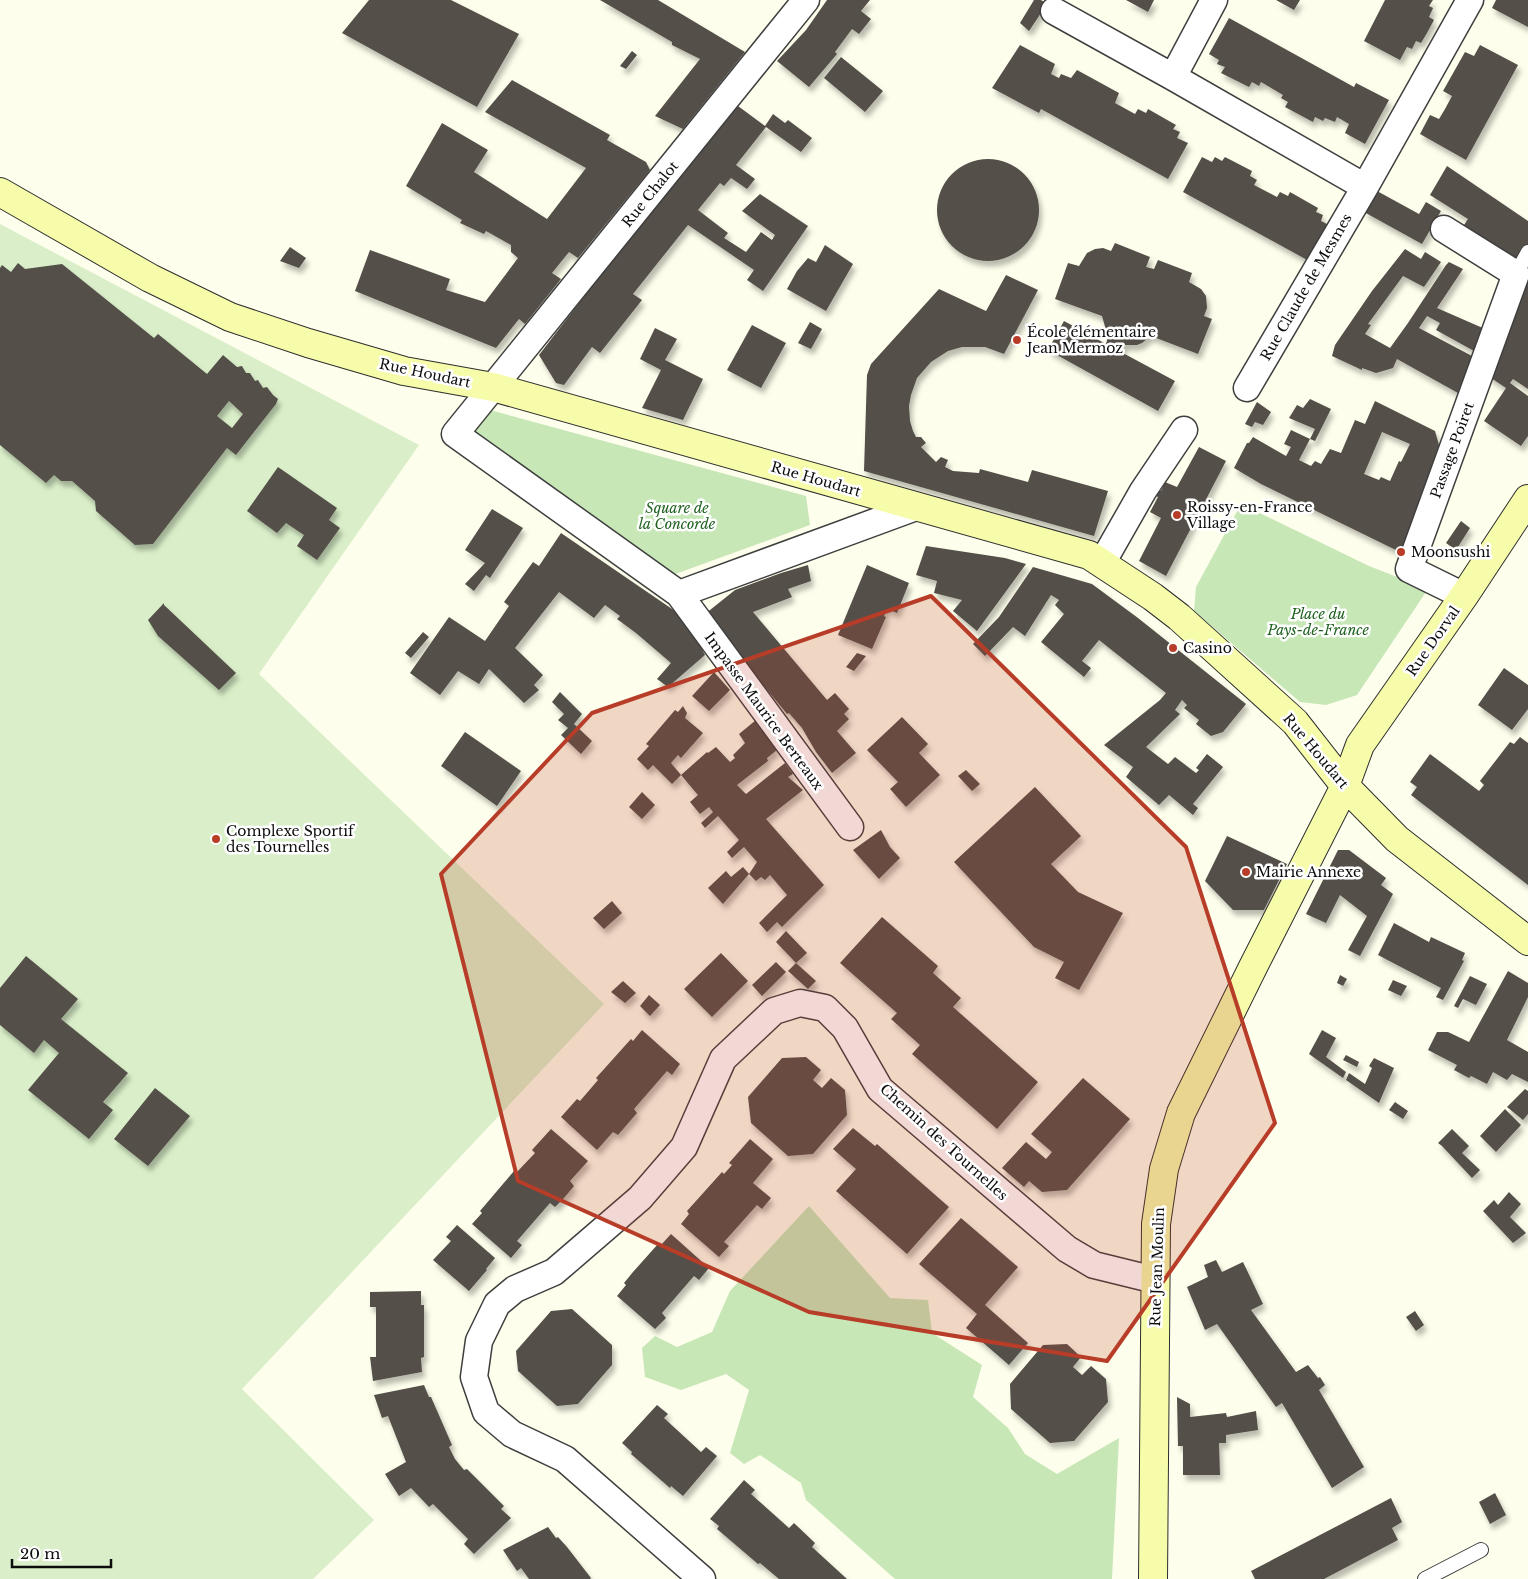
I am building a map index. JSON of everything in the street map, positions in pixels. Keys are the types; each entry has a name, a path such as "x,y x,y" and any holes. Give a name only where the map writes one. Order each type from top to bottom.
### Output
{"street":[{"name":"Rue Chalot","path":"493,387 806,0"},
{"path":"1173,77 1214,0"},
{"name":"Rue Claude de Mesmes","path":"1247,388 1365,187 1470,0"},
{"path":"1054,11 1365,187"},
{"name":"Rue Houdart","path":"0,192 150,278 230,317 308,343 404,370 493,387 1089,555 1153,597 1179,617 1295,722 1345,786 1397,839 1528,941"},
{"name":"Passage Poiret","path":"1444,229 1522,263 1409,569 1464,596"},
{"path":"493,387 455,434 679,594 916,507"},
{"path":"1102,563 1143,491 1184,430"},
{"name":"Rue Dorval","path":"1345,786 1360,745 1464,596 1528,499"},
{"name":"Impasse Maurice Berteaux","path":"679,594 850,827"},
{"name":"Rue Jean Moulin","path":"1153,1579 1156,1224 1164,1169 1182,1113 1253,967 1345,786"},
{"name":"Chemin des Tournelles","path":"702,1579 565,1459 512,1434 486,1412 474,1377 479,1341 497,1304 515,1289 554,1272 640,1198 684,1147 723,1059 774,1011 800,1003 825,1008 845,1028 880,1088 1067,1248 1094,1265 1155,1280"}],"lane":[{"path":"1424,1579 1481,1550"}],"highlighted area":[{"path":"931,596 1186,847 1275,1123 1107,1361 809,1312 518,1181 441,874 592,713"}],"green space":[{"name":"Complexe Sportif des Tournelles","path":"0,224 419,445 259,674 604,1004 242,1389 374,1520 313,1579 0,1579"},
{"name":"Square de la Concorde","path":"490,410 806,496 810,525 670,576 467,435"},
{"name":"Place du Pays-de-France","path":"1241,504 1369,566 1428,589 1357,695 1326,705 1300,702 1194,611 1196,587"},
{"path":"809,1206 890,1298 928,1300 932,1333 982,1365 973,1397 1008,1428 1025,1454 1057,1474 1119,1438 1112,1579 895,1579 806,1500 801,1483 760,1455 744,1464 730,1453 749,1390 726,1374 681,1390 645,1377 642,1348 655,1336 677,1347 712,1332 730,1291"}],"building":[{"path":"369,0 451,0 519,34 477,107 342,33"},
{"path":"600,0 658,0 745,52 683,129 655,116 700,59 672,45 672,42"},
{"path":"827,0 870,0 861,11 871,19 859,34 852,29 835,52 837,54 809,87 777,61 806,30"},
{"path":"1034,0 1041,0 1047,4 1029,31 1020,23"},
{"path":"1126,0 1154,0 1148,12"},
{"path":"1276,0 1300,0 1294,10"},
{"path":"1385,0 1433,0 1429,6 1433,8 1429,17 1434,20 1427,33 1421,43 1416,41 1412,49 1407,47 1400,60 1364,41"},
{"path":"1496,0 1528,0 1528,27 1492,8"},
{"path":"1229,18 1354,87 1356,83 1389,100 1365,144 1345,133 1349,124 1337,117 1335,122 1325,118 1323,121 1315,117 1313,122 1285,107 1288,102 1281,98 1283,95 1261,82 1259,86 1252,82 1249,87 1221,73 1225,67 1217,64 1219,60 1209,54"},
{"path":"1020,45 1055,64 1051,74 1059,78 1061,74 1071,78 1077,70 1119,93 1115,103 1135,114 1138,109 1146,113 1148,109 1176,125 1173,129 1180,132 1177,138 1188,143 1168,179 1041,109 1039,113 992,88"},
{"path":"1480,45 1518,65 1466,160 1420,134 1430,115 1439,119 1445,109 1452,96 1443,91 1465,52 1474,56"},
{"path":"632,51 637,55 626,69 620,66"},
{"path":"841,57 883,91 865,112 824,78"},
{"path":"512,80 610,135 607,140 646,162 650,170 578,258 569,252 552,273 561,279 525,324 519,319 496,348 355,291 370,250 450,279 446,290 485,302 518,258 511,252 511,245 486,231 484,234 460,223 462,220 406,186 442,123 488,150 474,172 547,219 586,168 485,112"},
{"path":"738,106 765,126 773,114 785,123 788,120 812,138 801,152 766,127 736,165 755,179 747,189 731,178 724,186 720,183 698,210 728,233 724,238 746,252 761,232 772,240 775,235 742,211 760,194 808,226 763,291 747,280 754,270 688,225 633,294 642,300 600,353 592,347 564,385 556,383 539,355 602,273"},
{"path":"1202,157 1212,162 1215,157 1222,161 1225,157 1252,171 1250,176 1257,180 1254,185 1277,197 1280,192 1288,196 1290,192 1318,208 1316,212 1323,215 1321,221 1329,225 1309,261 1183,192"},
{"path":"988,159 1008,163 1024,174 1035,190 1039,210 1035,230 1024,246 1008,257 988,261 968,257 952,246 941,230 937,210 941,190 952,174 968,163"},
{"path":"1447,166 1528,221 1528,247 1520,262 1464,225 1468,219 1430,195"},
{"path":"1377,191 1419,214 1426,202 1441,211 1422,244 1364,212"},
{"path":"1115,243 1150,257 1146,267 1154,269 1158,260 1192,273 1189,282 1201,289 1206,296 1207,308 1204,316 1212,319 1198,354 1151,336 1137,345 1125,345 1121,352 1175,381 1158,411 1048,350 1064,321 1106,344 1108,337 1102,316 1055,299 1068,263 1079,266 1087,253 1103,248 1111,251"},
{"path":"825,245 853,264 826,311 787,289 797,271 808,258 816,262"},
{"path":"290,247 306,258 299,268 280,261"},
{"path":"1405,249 1421,259 1425,252 1441,262 1424,287 1403,276 1368,324 1371,325 1365,334 1390,348 1446,265 1449,262 1463,269 1437,308 1485,329 1474,351 1436,330 1440,323 1427,316 1419,328 1472,356 1458,393 1397,359 1393,368 1376,373 1362,368 1362,370 1332,356 1335,345 1372,291"},
{"path":"18,263 25,269 62,264 154,338 158,334 207,374 223,355 237,367 242,366 246,373 250,373 255,381 258,380 263,388 267,387 278,399 236,455 227,448 153,544 135,545 96,511 95,501 72,481 61,481 54,475 46,483 0,445 0,268 2,265 11,272","holes":["229,401 243,414 232,428 217,416"]},
{"path":"1528,266 1528,389 1513,379 1510,383 1528,396 1528,436 1521,446 1484,421 1506,388 1488,376 1487,362"},
{"path":"1006,275 1038,290 1004,354 985,347 962,347 948,351 931,362 917,378 911,395 909,406 913,431 916,437 921,437 926,443 921,447 936,462 941,457 948,460 945,467 953,471 979,473 980,469 1028,482 1032,470 1108,491 1094,536 864,471 867,375 871,364 939,289 986,311"},
{"path":"810,322 822,329 811,349 798,343"},
{"path":"752,325 786,343 761,388 727,370"},
{"path":"655,328 677,339 665,360 703,379 683,420 642,408 661,370 640,359"},
{"path":"1310,399 1331,409 1315,441 1310,439 1315,429 1289,418 1297,405 1303,408"},
{"path":"1375,401 1435,431 1439,445 1435,456 1437,457 1404,554 1261,484 1234,468 1247,443 1253,437 1286,456 1291,447 1284,444 1291,430 1310,439 1299,460 1311,466 1315,461 1321,464 1330,449 1341,453 1355,420 1365,424","holes":["1382,432 1410,444 1401,462 1399,461 1390,481 1381,477 1379,480 1364,474"]},
{"path":"1257,402 1271,412 1263,425 1255,422 1252,427 1245,424"},
{"name":"Roissy-en-France Village","path":"1199,447 1226,461 1166,576 1139,561 1161,518 1150,512 1158,497 1153,494 1156,489 1161,491 1165,482 1177,487"},
{"path":"278,467 337,508 329,520 340,528 317,560 297,546 304,535 286,523 277,533 247,511"},
{"path":"492,509 523,528 490,578 486,575 474,591 465,584 485,563 465,550"},
{"path":"1461,521 1470,528 1456,550 1446,543"},
{"path":"561,533 675,611 695,636 705,655 668,687 657,679 671,663 617,619 620,616 605,605 594,618 559,592 515,648 543,675 534,685 539,690 524,703 489,669 479,684 458,671 440,695 410,673 449,617 485,641 509,606 504,602 533,562 539,566"},
{"path":"926,546 1005,558 1026,564 977,631 953,611 962,600 934,593 937,581 916,575"},
{"path":"808,565 811,581 788,589 792,597 753,612 827,700 835,693 849,709 844,714 849,719 837,731 856,753 832,773 816,752 802,728 789,713 787,714 705,614 735,590"},
{"path":"867,565 909,583 897,613 887,609 884,616 886,617 872,649 838,635"},
{"path":"1033,567 1092,584 1246,704 1223,732 1211,736 1196,724 1199,720 1184,708 1187,705 1182,700 1175,710 1180,714 1146,747 1168,764 1175,757 1196,773 1199,770 1196,768 1207,754 1223,767 1193,804 1198,808 1193,815 1169,795 1159,805 1126,777 1133,767 1104,745 1160,700 1166,693 1099,640 1082,661 1091,668 1084,677 1041,642 1064,614 1055,605 1059,600 1051,595 1025,636 1013,627 985,656 973,644 999,617"},
{"path":"164,603 236,673 219,690 158,636 148,620"},
{"path":"423,632 429,637 411,658 405,653"},
{"path":"857,653 866,656 854,671 846,667"},
{"path":"1504,668 1528,685 1528,709 1512,730 1478,705"},
{"path":"714,672 730,690 709,711 692,696"},
{"path":"560,692 582,714 574,724 592,741 581,754 561,735 568,728 558,720 564,714 552,702"},
{"path":"683,706 687,713 685,718 703,733 681,758 678,755 671,763 681,775 672,784 653,765 648,770 637,759 649,746 646,744 675,710 678,712"},
{"path":"902,717 928,744 919,753 940,775 906,807 890,789 898,782 867,750"},
{"path":"756,720 777,750 767,758 768,761 737,785 746,794 785,763 793,774 788,777 803,790 766,819 824,885 782,927 777,922 767,932 759,923 787,895 770,875 765,880 761,877 756,881 749,874 757,862 744,847 732,858 727,852 739,840 718,816 705,828 701,823 713,812 709,807 700,814 690,802 698,795 681,775 707,752 716,747 730,762 735,758 733,755 745,743 739,734"},
{"path":"465,732 521,771 497,806 441,766"},
{"path":"1520,737 1528,743 1528,885 1411,795 1417,787 1410,782 1430,754 1479,791 1484,785 1480,781 1510,742 1514,744"},
{"path":"966,770 980,784 972,791 958,776"},
{"path":"1035,787 1081,836 1051,864 1078,892 1123,913 1079,990 1055,978 1064,962 1034,947 954,862"},
{"path":"642,792 655,805 642,819 629,807"},
{"path":"881,830 890,847 900,858 879,879 853,850"},
{"name":"Mairie Annexe","path":"1227,836 1287,864 1264,910 1233,910 1205,881"},
{"path":"1338,850 1349,850 1386,878 1381,885 1393,894 1360,956 1348,950 1367,916 1340,895 1326,923 1306,914"},
{"path":"743,867 749,874 723,904 708,888 726,871 731,877"},
{"path":"612,901 622,913 604,929 593,918"},
{"path":"882,917 938,966 933,973 961,998 953,1007 1038,1082 997,1129 912,1054 920,1045 891,1019 897,1013 840,963"},
{"path":"1394,923 1429,942 1431,937 1465,953 1462,960 1464,961 1443,1000 1436,997 1441,988 1378,955"},
{"path":"786,931 807,953 796,963 776,942"},
{"path":"721,953 748,981 712,1017 684,989"},
{"path":"26,956 78,999 61,1019 128,1073 103,1102 113,1110 89,1139 28,1090 59,1053 44,1040 34,1053 0,1025 0,988"},
{"path":"776,962 786,972 762,996 752,985"},
{"path":"796,963 816,981 808,989 788,971"},
{"path":"1508,971 1528,983 1528,997 1507,1040 1528,1052 1528,1082 1512,1074 1507,1080 1493,1072 1487,1084 1471,1076 1469,1078 1454,1070 1457,1065 1428,1050 1437,1032 1448,1032 1469,1042"},
{"path":"1340,975 1347,979 1343,986 1337,983"},
{"path":"1470,976 1487,984 1476,1005 1463,999 1458,1008 1454,1006"},
{"path":"1393,980 1407,986 1401,996 1388,990"},
{"path":"623,981 636,993 625,1003 611,992"},
{"path":"649,995 660,1005 650,1016 640,1006"},
{"path":"642,1030 680,1064 672,1075 667,1071 634,1109 637,1113 618,1135 613,1132 597,1150 561,1117 577,1099 580,1101 598,1080 596,1078 631,1039 633,1041"},
{"path":"1322,1030 1336,1038 1326,1057 1346,1072 1343,1078 1309,1054"},
{"path":"1346,1055 1359,1062 1357,1067 1343,1060"},
{"path":"806,1057 821,1070 813,1080 822,1088 831,1078 845,1090 847,1115 813,1154 788,1156 751,1123 748,1097 782,1058"},
{"path":"1374,1058 1394,1068 1379,1103 1346,1080 1349,1073 1365,1084 1372,1068 1369,1066"},
{"path":"1083,1078 1130,1119 1067,1190 1042,1192 1029,1181 1024,1187 1002,1168 1026,1142 1046,1159 1052,1152 1031,1134"},
{"path":"155,1088 190,1116 148,1166 114,1139"},
{"path":"1525,1089 1528,1091 1528,1114 1523,1120 1507,1107"},
{"path":"1395,1102 1408,1111 1403,1119 1389,1110"},
{"path":"1505,1109 1521,1125 1496,1152 1480,1136"},
{"path":"853,1128 875,1146 877,1144 949,1207 907,1254 836,1191 856,1169 833,1149"},
{"path":"551,1129 588,1161 570,1181 574,1186 564,1198 555,1207 550,1203 517,1241 522,1245 511,1258 472,1224 482,1213 480,1211 514,1171 516,1173 535,1153 532,1150"},
{"path":"1452,1129 1469,1146 1462,1153 1480,1170 1472,1178 1438,1143"},
{"path":"750,1139 773,1159 753,1183 771,1198 762,1209 757,1205 724,1242 729,1246 719,1257 681,1224 689,1214 687,1211 722,1172 724,1174 732,1165 729,1163"},
{"path":"1509,1192 1521,1204 1510,1217 1526,1233 1513,1243 1483,1211 1494,1200 1498,1205"},
{"path":"961,1218 1018,1267 985,1305 1028,1343 1009,1365 966,1328 977,1314 919,1264"},
{"path":"457,1225 495,1258 469,1291 433,1260 451,1241 446,1237"},
{"path":"671,1234 709,1268 699,1280 694,1276 662,1313 666,1318 655,1329 617,1296 633,1272 658,1244 661,1245"},
{"path":"1216,1260 1222,1272 1243,1262 1263,1304 1251,1310 1296,1372 1308,1365 1325,1385 1319,1390 1364,1467 1332,1488 1282,1403 1276,1407 1217,1324 1205,1330 1187,1287 1208,1277 1204,1265"},
{"path":"421,1291 421,1305 424,1305 424,1357 421,1358 422,1372 373,1381 370,1357 376,1357 376,1307 370,1307 370,1292"},
{"path":"572,1309 612,1345 612,1365 578,1404 557,1406 518,1371 516,1351 551,1311"},
{"path":"1415,1311 1424,1325 1416,1331 1406,1317"},
{"path":"1067,1344 1081,1357 1073,1367 1082,1375 1091,1366 1106,1379 1108,1402 1074,1441 1050,1443 1011,1409 1010,1384 1043,1345"},
{"path":"424,1385 452,1445 449,1447 455,1459 464,1470 467,1469 504,1506 501,1509 511,1518 474,1554 464,1544 468,1539 433,1504 429,1507 411,1488 399,1496 385,1474 406,1462 388,1416 382,1418 374,1395"},
{"path":"1177,1397 1190,1404 1190,1417 1226,1413 1227,1417 1256,1411 1258,1430 1226,1435 1226,1443 1219,1443 1220,1475 1183,1475 1183,1446 1178,1446"},
{"path":"657,1405 668,1414 664,1418 701,1452 706,1447 717,1456 683,1496 671,1486 670,1488 631,1454 632,1452 622,1443"},
{"path":"744,1480 755,1490 751,1494 789,1528 794,1523 815,1543 812,1547 847,1579 779,1579 760,1563 758,1564 717,1529 719,1526 710,1519"},
{"path":"1495,1493 1506,1515 1490,1524 1479,1502"},
{"path":"1391,1498 1402,1522 1392,1528 1398,1540 1324,1579 1255,1579 1251,1571"},
{"path":"548,1527 556,1538 558,1537 567,1547 590,1579 529,1579 521,1568 517,1571 503,1550"}],"place":[{"name":"École élémentaire Jean Mermoz","path":"1017,340"},
{"name":"Roissy-en-France Village","path":"1177,515"},
{"name":"Moonsushi","path":"1401,552"},
{"name":"Casino","path":"1173,648"},
{"name":"Complexe Sportif des Tournelles","path":"216,839"},
{"name":"Mairie Annexe","path":"1246,872"}]}
